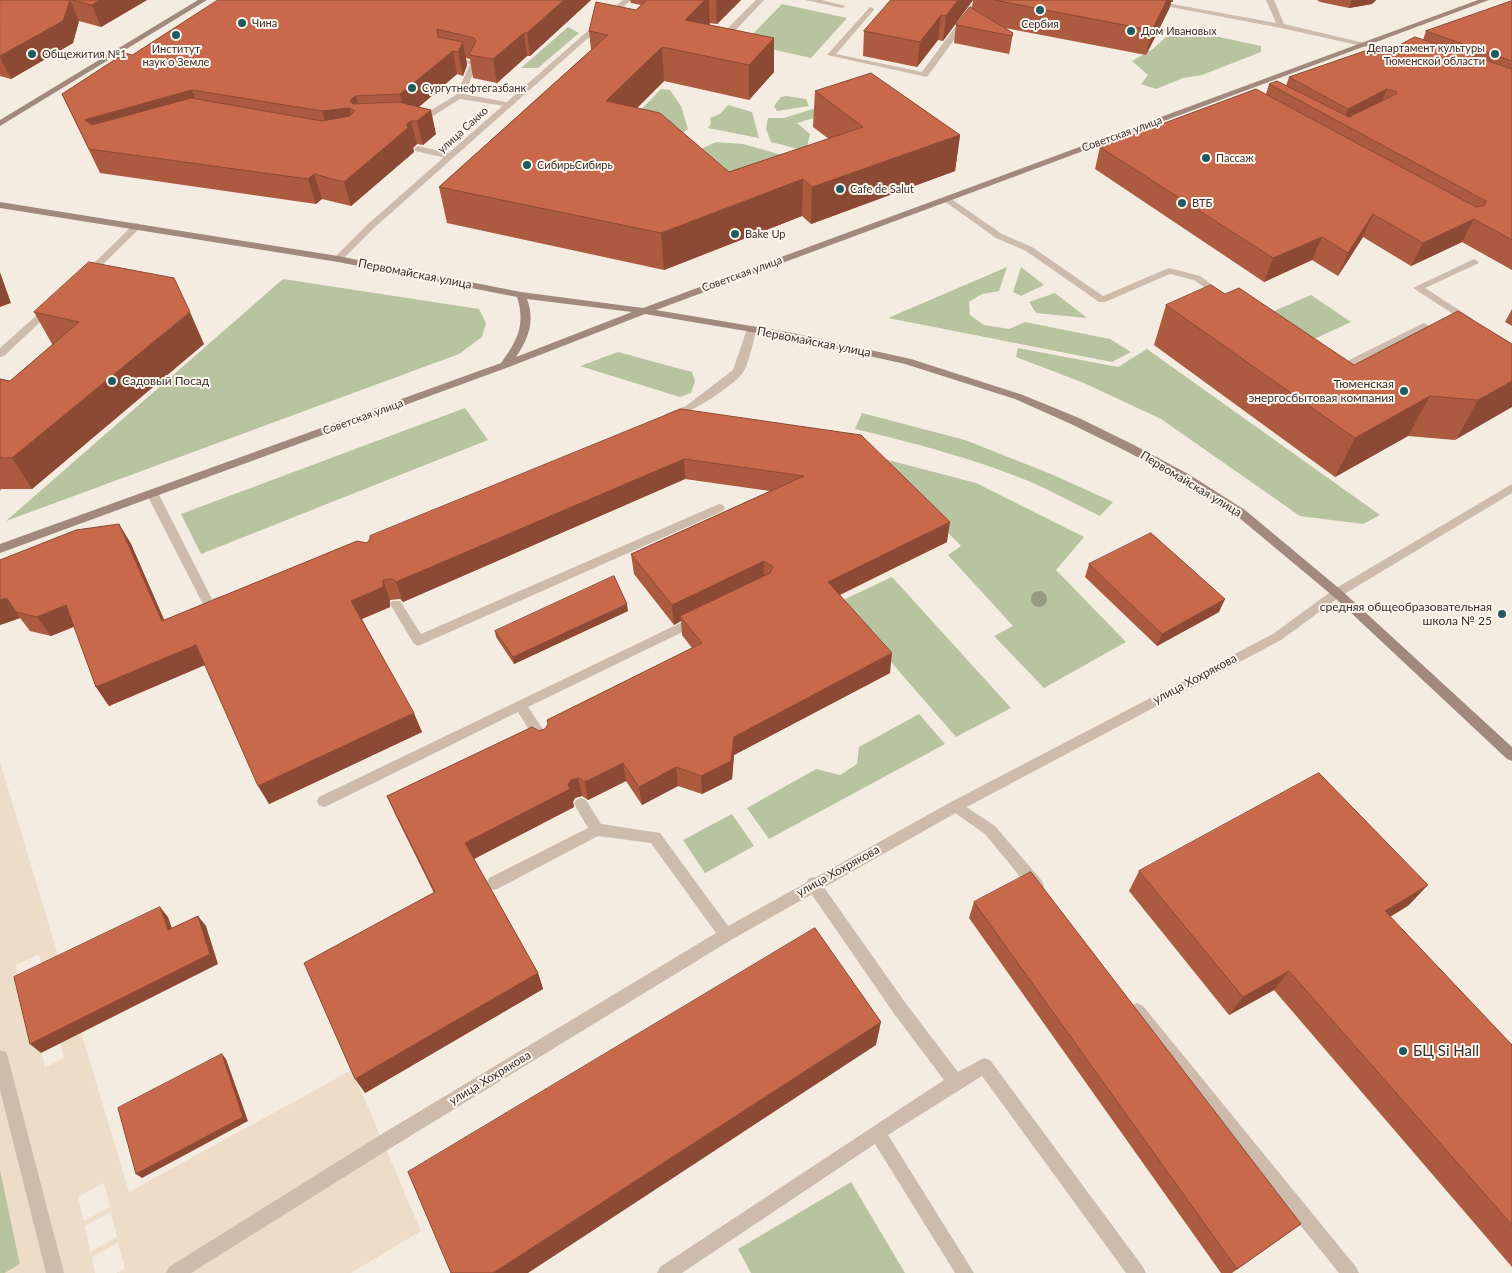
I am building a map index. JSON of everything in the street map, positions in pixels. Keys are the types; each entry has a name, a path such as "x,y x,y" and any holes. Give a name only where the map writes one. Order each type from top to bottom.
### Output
{"street":[{"path":"0,124 203,0"},
{"name":"улица Сакко","path":"338,259 371,226 627,0"},
{"path":"712,28 730,32 760,0"},
{"path":"809,0 842,6"},
{"path":"870,9 831,55 924,75 979,0"},
{"path":"1138,0 1281,26 1412,56"},
{"path":"1270,0 1281,26"},
{"name":"Советская улица","path":"0,549 505,365 644,311 1485,0"},
{"path":"617,9 626,11"},
{"path":"410,121 420,121 459,96 474,63 446,56"},
{"path":"1249,87 1261,94"},
{"path":"1229,94 1242,101"},
{"path":"459,96 508,105"},
{"path":"418,149 450,156"},
{"path":"947,199 999,236 1030,249 1102,300 1169,272 1197,278 1232,303"},
{"name":"Первомайская улица","path":"0,205 338,259 521,296 644,311 752,329 907,361 1000,391 1075,421 1186,478 1241,513 1337,593 1512,755"},
{"path":"80,281 137,226"},
{"path":"1474,262 1418,288 1481,328"},
{"path":"505,365 521,345 527,324 526,307 521,296"},
{"path":"0,354 61,298"},
{"path":"1321,367 1329,372 1424,326"},
{"path":"654,422 690,408 738,372 752,329"},
{"name":"улица Хохрякова","path":"175,1273 383,1143 726,935 813,884 956,806 1277,637 1337,593 1512,488"},
{"path":"152,493 209,605 236,594"},
{"path":"396,604 418,641 719,508"},
{"path":"324,800 712,613"},
{"path":"520,705 544,742"},
{"path":"581,804 597,830"},
{"path":"956,806 990,830 1048,900"},
{"path":"494,883 597,830 656,837 726,935"},
{"path":"813,884 901,1010 956,1082"},
{"path":"1130,1001 1350,1273"},
{"path":"0,1058 55,1273"},
{"path":"666,1273 876,1133 984,1066 1137,1273"},
{"path":"876,1133 964,1273"}],"green space":[{"path":"782,4 847,18 811,58 744,43"},
{"path":"568,27 579,33 538,68 521,68"},
{"path":"1173,27 1261,46 1261,52 1202,75 1183,78 1156,89 1141,84 1148,75 1132,61 1153,49 1167,36 1163,29"},
{"path":"661,89 670,90 681,106 688,129 677,137 633,118"},
{"path":"781,97 806,99 809,106 777,111 774,106"},
{"path":"728,105 752,112 759,138 708,128 711,124 710,118 720,114"},
{"path":"816,108 831,113 797,123 810,134 806,151 771,142 766,129 768,118 784,118"},
{"path":"716,142 743,144 782,155 775,198 690,154"},
{"path":"1007,267 999,291 982,294 969,302 970,315 984,325 1009,329 1025,322 1110,339 1131,352 1112,362 888,318"},
{"path":"1021,267 1044,285 1021,296 1013,292"},
{"path":"283,279 479,309 486,323 482,337 459,354 6,521"},
{"path":"1055,293 1087,318 1036,313 1029,302"},
{"path":"1311,295 1351,322 1312,340 1272,312"},
{"path":"1018,348 1118,367 1147,349 1380,515 1363,524 1300,516 1161,419 1084,383 1016,357"},
{"path":"618,352 692,372 695,381 691,393 680,397 580,366"},
{"path":"465,408 488,440 201,554 181,514"},
{"path":"862,413 965,440 1051,474 1113,502 1100,516 1031,482 988,466 922,446 855,429"},
{"path":"873,456 976,483 1084,537 1056,570 1126,642 1044,688 994,636 1013,626 948,555 961,546"},
{"path":"892,577 1011,708 956,737 839,602"},
{"path":"919,714 945,744 769,839 747,808 816,769 840,775 857,764 859,747"},
{"path":"732,814 754,846 705,873 683,840"},
{"path":"0,1169 20,1264 5,1273 0,1273"},
{"path":"851,1182 905,1273 751,1273 738,1249"}],"shaded area":[{"path":"0,762 129,1192 352,1070 421,1231 351,1273 116,1273 125,1268 118,1242 92,1257 95,1273 5,1273 20,1264 0,1169","holes":["39,954 44,973 21,984 16,965","55,1022 64,1058 45,1068 36,1030","104,1183 110,1207 84,1221 78,1197","111,1212 117,1237 90,1252 85,1226"]}],"building":[{"path":"0,0 70,0 63,21 0,56"},
{"path":"73,0 100,0 92,5"},
{"path":"218,0 564,0 527,33 524,33 493,59 469,55 476,41 474,38 437,29 438,37 463,42 458,52 453,51 400,94 356,96 350,100 353,104 399,102 431,110 417,121 411,121 407,124 408,128 344,182 314,174 308,179 89,149 62,94 125,53 132,55","holes":["192,90 322,111 349,108 355,111 350,116 322,121 191,98 92,125 85,120"]},
{"path":"647,0 705,0 685,20 774,38 749,65 662,47 606,101 660,113 729,172 863,127 815,91 871,73 960,135 812,187 803,179 661,233 439,187 608,35 589,31 596,2 636,10"},
{"path":"891,0 958,0 946,16 941,15 920,42 864,31"},
{"path":"994,0 1167,0 1152,30"},
{"path":"1512,1 1512,61 1426,31"},
{"path":"970,7 1013,33 1012,36 956,25"},
{"path":"1415,37 1512,69 1512,240 1474,219 1423,243 1373,214 1348,253 1322,237 1273,258 1100,147 1256,89 1476,207 1485,205 1486,201 1269,84 1277,81 1349,117 1397,92 1387,89 1348,109 1289,77 1379,46 1390,50"},
{"path":"89,262 174,278 190,312 12,458 0,458 0,379 10,381 79,322 34,312"},
{"path":"1211,285 1225,294 1239,288 1354,365 1458,311 1512,344 1512,381 1478,400 1430,396 1355,438 1166,305"},
{"path":"681,409 861,435 950,522 828,582 892,653 734,737 731,761 701,776 676,767 639,787 623,763 585,782 578,778 571,780 568,785 570,789 465,843 538,973 355,1079 304,963 435,892 387,796 532,727 539,731 545,729 548,724 547,720 702,643 680,616 770,573 773,567 764,561 672,605 631,554 804,476 684,459 396,582 393,579 383,580 383,587 351,601 414,713 258,786 196,645 96,687 66,605 37,617 16,612 7,598 0,600 0,560 76,530 119,524 162,621 357,541 367,543 370,536"},
{"path":"1151,533 1225,599 1162,634 1089,564"},
{"path":"614,576 627,604 513,657 495,631"},
{"name":"БЦ Si Hall","path":"1319,773 1428,885 1385,911 1512,1045 1512,1225 1289,971 1243,997 1139,871"},
{"path":"1031,872 1301,1224 1237,1269 974,902"},
{"path":"160,907 168,930 198,916 210,954 30,1044 14,977"},
{"path":"815,928 881,1022 493,1273 451,1273 408,1172"},
{"path":"222,1054 243,1117 136,1174 118,1108"}],"place":[{"name":"Сербия","path":"1040,10"},
{"name":"Чина","path":"242,23"},
{"name":"Дом Ивановых","path":"1131,31"},
{"name":"Институт наук о Земле","path":"176,35"},
{"name":"Общежития №1","path":"32,54"},
{"name":"Департамент культуры Тюменской области","path":"1495,54"},
{"name":"Сургутнефтегазбанк","path":"412,88"},
{"name":"Пассаж","path":"1206,158"},
{"name":"СибирьСибирь","path":"527,165"},
{"name":"Cafe de Salut","path":"840,189"},
{"name":"ВТБ","path":"1182,203"},
{"name":"Bake Up","path":"735,234"},
{"name":"Садовый Посад","path":"112,381"},
{"name":"Тюменская энергосбытовая компания","path":"1404,391"},
{"name":"средняя общеобразовательная школа № 25","path":"1502,614"},
{"name":"БЦ Si Hall","path":"1403,1051"}]}
